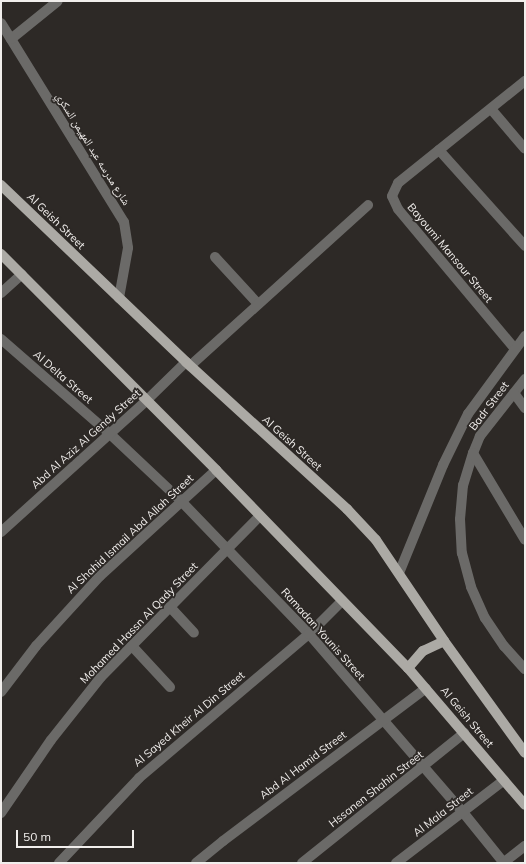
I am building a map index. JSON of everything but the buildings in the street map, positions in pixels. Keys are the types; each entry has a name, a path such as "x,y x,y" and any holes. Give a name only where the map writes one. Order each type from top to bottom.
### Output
{"main road":[{"name":"Al Geish Street","path":"1,186 188,364 347,509 376,540 444,641 525,753"},
{"name":"Al Geish Street","path":"1,254 216,470 408,668 525,805"},
{"path":"408,668 423,651 444,641"}],"street":[{"path":"11,39 58,1"},
{"name":"شارع مدرسه عبد المهيمن السكري","path":"1,22 124,222 128,248 119,298"},
{"name":"Bayoumi Mansour Street","path":"515,349 394,203 392,196 398,182 525,82"},
{"path":"491,109 525,149"},
{"path":"439,150 525,246"},
{"name":"Abd Al Aziz Al Gendy Street","path":"1,532 146,400 258,304 368,205"},
{"path":"215,257 258,304"},
{"path":"1,293 22,274"},
{"name":"Badr Street","path":"399,573 443,465 468,414 525,336"},
{"name":"Al Delta Street","path":"1,339 110,434"},
{"name":"Badr Street","path":"524,667 504,646 485,618 471,587 462,554 460,519 464,485 473,453 480,436 525,380"},
{"path":"514,393 525,408"},
{"name":"Ramadan Younis Street","path":"110,434 181,501 309,634 462,811 504,863"},
{"path":"473,453 525,540"},
{"name":"Al Shahid Ismail Abd Allah Street","path":"1,692 36,646 100,576 216,470"},
{"name":"Mohamed Hassn Al Qady Street","path":"1,813 51,740 101,677 260,516"},
{"path":"1,537 11,524"},
{"name":"Al Sayed Kheir Al Din Street","path":"59,863 139,778 309,634 342,601"},
{"path":"170,607 194,633"},
{"path":"132,646 170,687"},
{"name":"Abd Al Hamid Street","path":"196,863 426,688"},
{"name":"Hssanen Shahin Street","path":"302,863 464,733"},
{"name":"Al Mala Street","path":"396,863 504,780"},
{"path":"504,863 525,846"}]}
